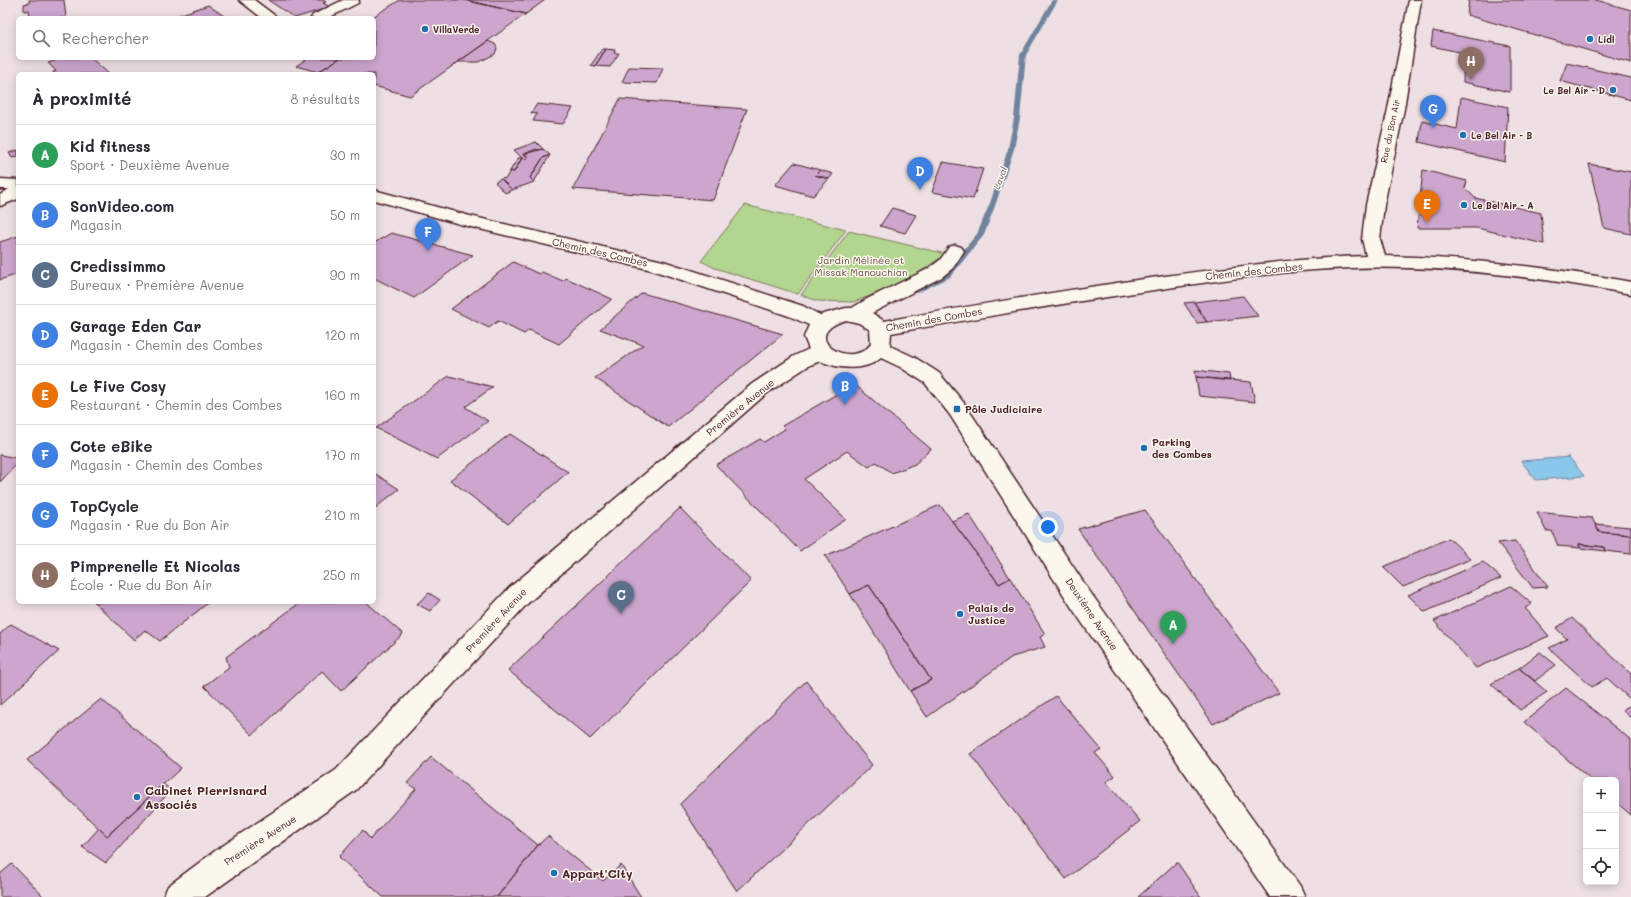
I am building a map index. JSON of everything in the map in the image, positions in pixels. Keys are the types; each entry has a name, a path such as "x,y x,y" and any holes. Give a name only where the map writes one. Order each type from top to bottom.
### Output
{"street":[{"path":"245,0 268,16"},
{"path":"322,16 353,0"},
{"name":"Rue du Bon Air","path":"1377,262 1371,239 1374,205 1396,109 1405,50 1415,0"},
{"path":"0,184 14,184 16,186"},
{"path":"0,201 16,192"},
{"name":"Chemin des Combes","path":"376,196 467,221 657,265 796,311 820,323"},
{"path":"856,315 874,303 935,273 947,264 955,251"},
{"name":"Chemin des Combes","path":"879,339 1058,298 1235,272 1292,267 1377,262 1489,267 1578,278 1631,288"},
{"path":"836,315 856,315 874,322 879,339 867,357 852,361 840,361 830,358 821,352 816,346 814,338 815,330 820,323 836,315"},
{"name":"Deuxième Avenue","path":"879,339 907,362 932,378 957,409 1081,600 1290,897"},
{"name":"Première Avenue","path":"179,897 226,862 303,811 346,780 376,750 518,596 759,389 802,361 821,352"}],"green space":[{"path":"745,205 846,230 798,294 715,268 701,261"},
{"name":"Jardin Mélinée et Missak Manouchian","path":"849,231 946,254 907,281 854,302 818,301 801,295"}],"water":[{"path":"1569,457 1584,476 1536,480 1521,461"}],"building":[{"path":"29,0 64,0 66,16 30,16 29,10 24,11 24,4 29,3"},
{"path":"268,0 323,0 326,2 323,3 330,7 301,16 292,16"},
{"path":"400,0 464,0 526,14 410,96 376,87 376,72 318,72 337,60 376,60 376,16 374,16"},
{"path":"464,0 545,0 526,14"},
{"name":"Lidl","path":"1469,0 1596,0 1631,10 1631,63 1467,15"},
{"path":"208,5 224,16 176,16"},
{"path":"1433,31 1510,46 1510,92 1463,82 1464,53 1431,46"},
{"path":"488,41 495,44 497,48 495,54 479,62 458,62"},
{"path":"602,49 606,49 595,66 591,65"},
{"path":"606,49 615,50 614,53 619,53 610,67 595,66"},
{"path":"57,60 93,60 107,72 53,72 56,71 48,63"},
{"path":"305,60 337,60 318,72 296,66"},
{"name":"Le Bel Air - D","path":"1567,63 1631,78 1631,100 1560,81"},
{"path":"629,67 663,68 657,83 622,82"},
{"name":"Le Bel Air - B","path":"1461,97 1508,107 1505,162 1419,142 1422,121 1457,129"},
{"path":"620,99 747,109 713,200 573,189"},
{"path":"537,104 573,108 563,124 533,121 537,114 531,113"},
{"path":"536,142 543,149 524,154 528,157 526,159 522,158 514,150"},
{"path":"536,149 543,149 550,155 543,158 530,178 534,182 512,190 501,179 506,178 510,171 514,172 522,158 526,159 528,157 524,154"},
{"path":"16,151 16,157 12,158 9,153"},
{"path":"550,155 534,182 530,178 543,158"},
{"path":"518,158 522,158 514,172 510,171"},
{"path":"943,162 983,169 973,199 932,192"},
{"path":"794,163 820,170 815,175 829,179 813,196 775,185"},
{"path":"1589,164 1631,172 1631,234 1604,228"},
{"path":"820,170 833,174 829,179 815,175"},
{"name":"Le Bel Air - A","path":"1423,170 1467,181 1465,188 1475,198 1541,213 1544,244 1477,228 1417,228"},
{"path":"501,179 512,190 505,193 495,182"},
{"path":"892,208 916,215 905,233 880,226"},
{"path":"391,233 473,255 414,298 376,279 376,242"},
{"path":"16,237 16,275 0,280 0,242"},
{"path":"513,262 539,274 542,272 563,281 566,278 612,299 559,344 529,330 524,334 498,321 489,328 451,309"},
{"path":"642,293 783,334 668,427 595,378 643,345 600,329"},
{"path":"1243,296 1258,316 1207,322 1194,302"},
{"path":"1194,302 1207,322 1197,323 1184,303"},
{"path":"1195,370 1229,374 1230,381 1196,377"},
{"path":"449,376 493,387 465,407 488,421 437,459 376,428"},
{"path":"1196,377 1251,382 1255,402 1199,396"},
{"path":"854,384 931,449 915,464 892,473 876,462 869,467 847,451 804,479 846,519 800,551 716,465 760,439 764,442 785,429 782,426"},
{"path":"510,434 568,472 508,524 450,480"},
{"path":"0,455 16,458 16,465 0,482"},
{"path":"376,474 399,489 376,507"},
{"name":"Palais de Justice","path":"940,505 999,584 1010,578 1045,634 1040,637 1045,647 1012,657 927,717 910,691 931,680 869,585 850,594 825,556"},
{"path":"680,508 751,581 590,739 508,670"},
{"path":"1145,510 1279,693 1213,724 1078,529"},
{"path":"1537,512 1592,518 1599,532 1631,535 1631,554 1605,551 1604,547 1579,544 1580,548 1558,546 1552,531 1546,531"},
{"path":"969,514 1010,578 999,584 952,521"},
{"path":"1595,524 1631,527 1631,535 1599,532"},
{"path":"1449,538 1471,559 1403,587 1383,567"},
{"path":"1515,541 1548,587 1533,588 1498,543"},
{"path":"1579,544 1604,547 1605,551 1580,548"},
{"path":"1483,562 1501,578 1425,612 1408,595"},
{"path":"869,585 931,680 910,691 850,594"},
{"path":"1511,586 1532,604 1525,608 1549,636 1476,668 1434,621"},
{"path":"429,593 440,600 430,611 417,604"},
{"path":"96,604 206,604 160,641 145,630 134,640"},
{"path":"298,604 368,604 403,634 341,691 322,671 252,735 204,686 229,667 226,657"},
{"path":"1572,618 1631,674 1631,700 1607,678 1592,687 1549,648 1567,639 1556,628"},
{"path":"11,624 59,651 0,705 0,634"},
{"path":"1540,652 1556,665 1535,681 1519,668"},
{"path":"1519,668 1547,692 1520,710 1491,684"},
{"path":"806,681 872,765 737,891 680,804"},
{"path":"1566,688 1631,740 1631,815 1619,805 1619,777 1588,777 1524,722"},
{"path":"1056,696 1101,749 1095,753 1115,776 1106,782 1140,821 1066,879 970,754"},
{"path":"101,699 181,768 107,836 27,760"},
{"path":"1631,705 1631,718 1622,710"},
{"path":"431,757 538,845 497,897 383,897 339,857 363,830 370,839 416,789 407,783"},
{"path":"163,784 171,790 106,863 82,847 99,828 107,836"},
{"name":"Appart'City","path":"548,836 603,881 621,865 641,897 497,897 538,845"},
{"path":"1177,862 1201,897 1138,897"},
{"path":"12,864 44,897 0,897 0,874"}],"waterway":[{"name":"Laval","path":"914,291 947,275 980,235 993,203 1011,149 1017,118 1023,55 1055,0"}],"place":[{"name":"VillaVerde","path":"425,29"},
{"name":"Lidl","path":"1590,39"},
{"name":"Pimprenelle Et Nicolas","path":"1471,80"},
{"name":"Le Bel Air - D","path":"1613,90"},
{"name":"TopCycle","path":"1433,128"},
{"name":"Le Bel Air - B","path":"1463,135"},
{"name":"Garage Eden Car","path":"920,190"},
{"name":"Le Bel Air - A","path":"1464,205"},
{"name":"Le Five Cosy","path":"1427,223"},
{"name":"Cote eBike","path":"428,251"},
{"name":"SonVideo.com","path":"845,405"},
{"name":"Pôle Judiciaire","path":"957,409"},
{"name":"Parking des Combes","path":"1144,448"},
{"name":"Credissimmo","path":"621,614"},
{"name":"Palais de Justice","path":"960,614"},
{"name":"Kid fitness","path":"1173,644"},
{"name":"Cabinet Pierrisnard Associés","path":"137,797"},
{"name":"Appart'City","path":"554,873"}]}
